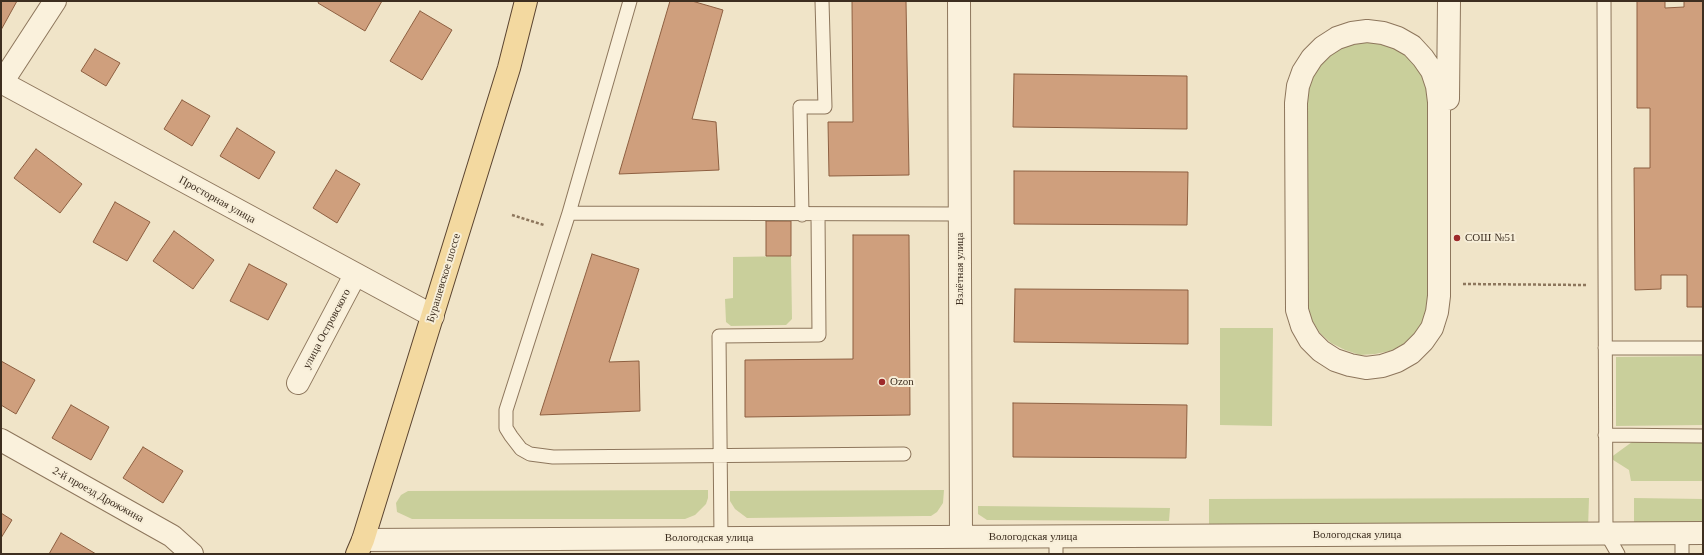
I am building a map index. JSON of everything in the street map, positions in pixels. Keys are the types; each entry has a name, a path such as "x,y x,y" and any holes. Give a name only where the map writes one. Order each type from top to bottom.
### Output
{"main road":[{"name":"Бурашевское шоссе","path":"360,547 509,68 526,1"}],"street":[{"path":"1,83 55,1"},
{"name":"Взлётная улица","path":"959,1 961,537"},
{"path":"1443,297 1439,102 1437,86 1432,71 1423,58 1412,46 1398,38 1383,33 1367,31 1352,33 1337,38 1323,47 1312,58 1303,72 1298,86 1296,103 1296,294 1297,310 1302,326 1310,340 1321,351 1335,360 1350,366 1366,368 1382,366 1397,361 1411,353 1423,341 1432,328 1443,297 1449,1"},
{"name":"Просторная улица","path":"1,83 433,316"},
{"name":"улица Островского","path":"298,383 355,275"},
{"name":"2-й проезд Дрожжина","path":"1,440 172,536 192,554"},
{"name":"Вологодская улица","path":"360,547 721,538 961,537 1056,545 1606,533 1689,540"}],"lane":[{"path":"630,1 569,212 506,410 506,428 511,436 526,451 543,456 904,454"},
{"path":"802,215 800,107 825,107 822,1"},
{"path":"1604,1 1606,533 1618,554"},
{"path":"569,212 802,215 960,214"},
{"path":"721,538 719,336 819,335 818,215"},
{"path":"1605,348 1703,348"},
{"path":"1605,435 1703,436"}],"path":[{"path":"512,215 563,231"},
{"path":"1443,297 1605,285"}],"green space":[{"path":"1363,43 1378,43 1393,47 1406,55 1417,66 1431,94 1432,293 1424,322 1415,335 1404,344 1390,351 1360,355 1331,343 1320,333 1312,320 1307,305 1304,104 1312,75 1321,62 1333,52 1347,46"},
{"path":"791,256 792,319 786,325 731,326 726,322 725,299 733,298 733,257"},
{"path":"1220,328 1273,328 1272,426 1220,425"},
{"path":"1703,356 1703,425 1616,426 1616,357"},
{"path":"1632,442 1703,442 1703,481 1631,481 1629,470 1610,458"},
{"path":"708,490 706,504 695,515 685,519 412,519 397,512 396,503 401,495 408,491"},
{"path":"944,490 943,503 937,512 931,516 747,518 735,509 730,501 730,491"},
{"path":"1589,498 1588,529 1209,528 1209,499"},
{"path":"1634,498 1703,499 1703,529 1634,529"},
{"path":"978,506 1170,508 1169,521 987,520 978,514"}],"building":[{"path":"1,1 17,1 1,30"},
{"path":"319,1 382,1 365,31 318,3"},
{"path":"670,1 692,1 723,10 692,119 716,122 719,170 619,174"},
{"path":"852,1 906,1 909,175 829,176 828,122 853,122"},
{"path":"1637,1 1665,1 1665,8 1684,7 1684,1 1703,1 1703,307 1687,307 1687,275 1661,275 1661,289 1635,290 1634,168 1650,168 1650,108 1637,108"},
{"path":"420,11 452,30 422,80 390,61"},
{"path":"95,49 120,63 106,86 81,71"},
{"path":"1014,74 1187,76 1187,129 1013,127"},
{"path":"182,100 210,116 192,146 164,129"},
{"path":"237,128 275,152 259,179 220,156"},
{"path":"36,149 82,184 60,213 14,178"},
{"path":"336,170 360,184 337,223 313,208"},
{"path":"1014,171 1188,172 1187,225 1014,224"},
{"path":"115,202 150,222 127,261 93,242"},
{"path":"766,221 791,221 791,256 766,256"},
{"path":"174,231 214,260 193,289 153,261"},
{"path":"853,235 909,235 910,415 745,417 745,360 853,359"},
{"path":"592,254 639,269 609,362 639,361 640,411 540,415"},
{"path":"249,264 287,284 268,320 230,301"},
{"path":"1015,289 1188,290 1188,344 1014,342"},
{"path":"1,361 35,380 16,414 1,405"},
{"path":"1013,403 1187,405 1186,458 1013,457"},
{"path":"71,405 109,427 91,460 52,438"},
{"path":"143,447 183,471 163,503 123,478"},
{"path":"1,513 12,520 1,538"},
{"path":"61,533 96,554 49,554"}],"place":[{"name":"СОШ №51","path":"1457,238"},
{"name":"Ozon","path":"882,382"}]}
